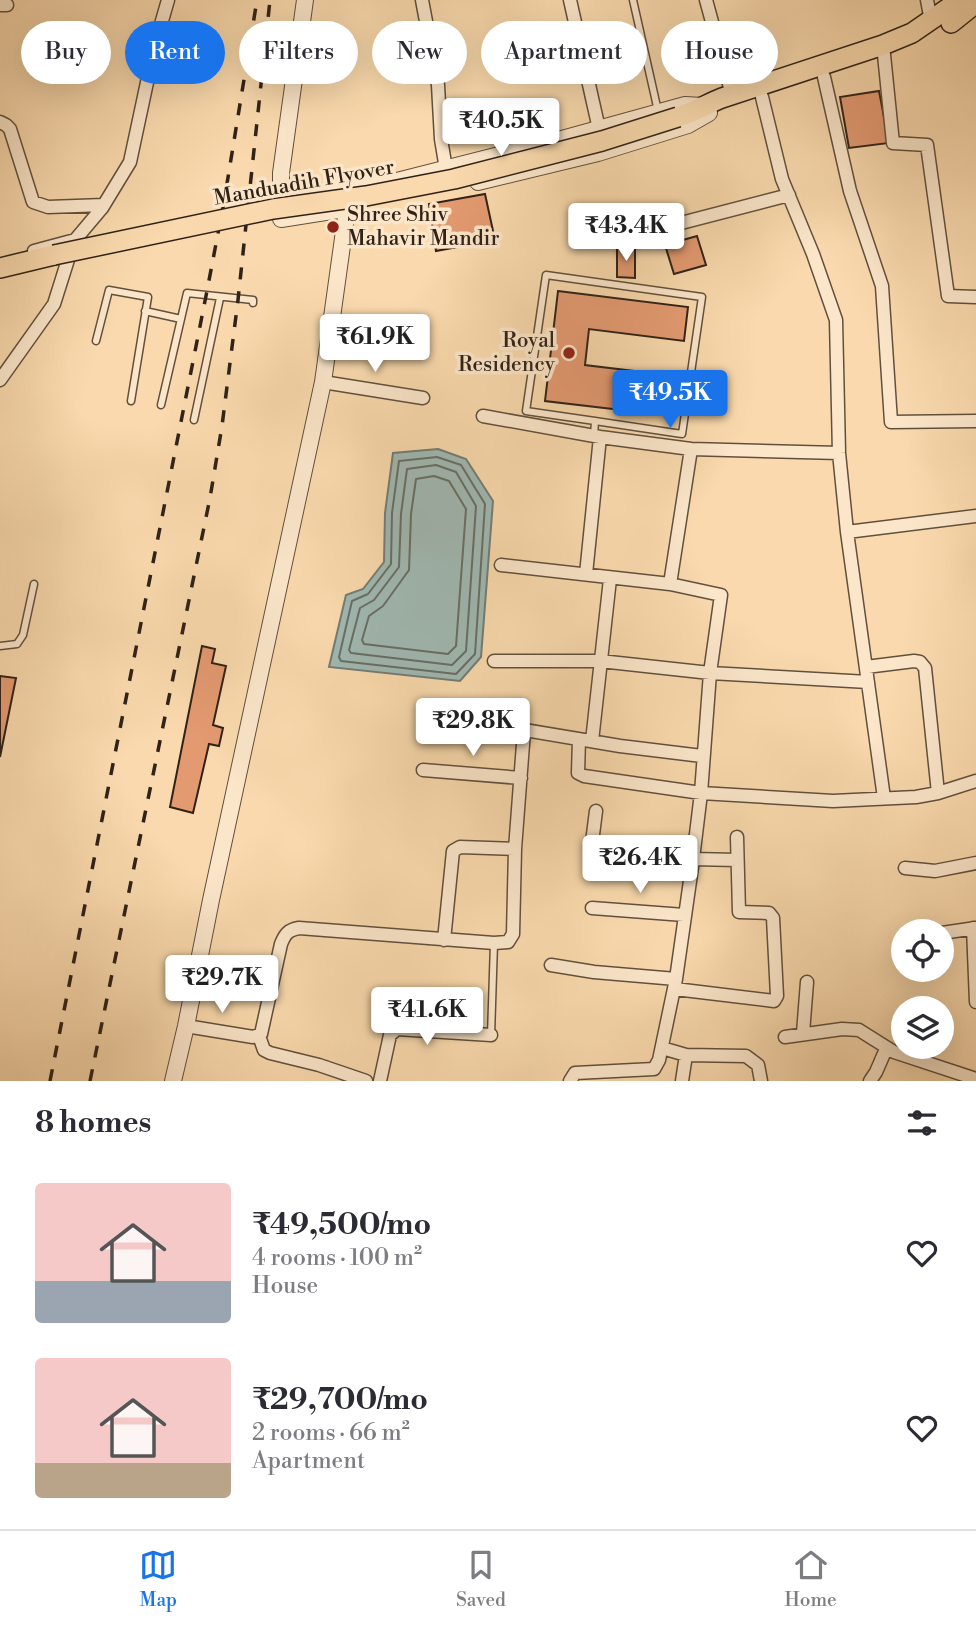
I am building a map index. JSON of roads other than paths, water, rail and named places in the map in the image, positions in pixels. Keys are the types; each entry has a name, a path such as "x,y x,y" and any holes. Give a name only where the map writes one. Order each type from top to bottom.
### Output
{"main road":[{"path":"696,112 762,97 824,78 883,52 960,0"},
{"path":"696,112 732,95 883,52 938,33 976,3"},
{"name":"Manduadih Flyover","path":"0,268 273,209 366,196 454,179 602,141 696,112"}],"street":[{"path":"0,380 54,304 75,240 104,205 130,162 155,45 168,0"},
{"path":"280,197 389,183 685,104 696,112 688,125 531,171 281,220 280,197 305,0"},
{"path":"422,0 438,85 446,169"},
{"path":"570,0 599,129"},
{"path":"706,0 732,95"},
{"path":"927,0 931,21"},
{"path":"883,52 893,143 927,145 948,296 976,297"},
{"path":"824,78 850,191 881,286 891,422 976,421"},
{"path":"762,97 782,179 813,254 836,320 839,453 847,532 884,798"},
{"path":"0,122 10,129 33,202 48,207 104,205"},
{"path":"173,1081 187,1026 211,900 323,382 351,188"},
{"path":"627,237 789,195"},
{"path":"0,258 75,240"},
{"path":"323,382 423,398"},
{"path":"483,416 597,437 691,449 839,453"},
{"path":"586,574 597,437"},
{"path":"670,584 691,449"},
{"path":"847,532 976,516"},
{"path":"500,565 670,584 721,595 710,673 701,793 692,863 675,984 662,1048 654,1069 585,1077 575,1073 570,1081"},
{"path":"610,579 600,661 586,740 576,767 578,773 701,793 833,801 939,793 976,780"},
{"path":"494,661 600,661 710,673 868,682"},
{"path":"866,667 914,661 920,662 925,668 939,793"},
{"path":"447,717 524,731 702,756"},
{"path":"259,1036 263,1030 281,944 290,930 311,929 444,940 509,942 513,934 515,849 524,731"},
{"path":"423,771 521,778"},
{"path":"596,811 591,850 594,856 692,863 737,860"},
{"path":"551,965 774,1001 777,996 773,918 769,914 739,912 737,837"},
{"path":"444,940 453,850 460,847 515,849"},
{"path":"905,868 935,871 976,863"},
{"path":"592,908 684,915"},
{"path":"954,931 974,928 976,1002"},
{"path":"803,1033 807,982"},
{"path":"187,1026 259,1036"},
{"path":"380,1081 390,1035 397,1029 491,1035"},
{"path":"785,1037 842,1029 859,1030 887,1049 972,1079"},
{"path":"259,1036 264,1050 270,1054 319,1065 366,1081"},
{"path":"662,1048 686,1055 746,1056 758,1065 761,1081"},
{"path":"870,1081 887,1049"},
{"path":"682,1081 686,1055"}],"lane":[{"path":"634,0 658,111"},
{"path":"546,275 702,297 682,433 595,421 526,411 546,275"},
{"path":"96,341 109,290 148,298 131,401"},
{"path":"161,405 187,293 253,300 253,303"},
{"path":"194,419 220,298"},
{"path":"145,311 181,319"},
{"path":"595,421 597,437"},
{"path":"0,646 17,644 23,635 34,584"},
{"path":"491,1035 494,943"}],"water":[{"path":"438,449 466,459 493,501 481,657 460,681 329,667 346,595 363,589 384,562 385,513 393,453"}],"railway":[{"path":"50,1081 206,296 257,0"},
{"path":"90,1081 210,498 222,426 270,0"}],"place":[{"name":"Shree Shiv Mahavir Mandir","path":"333,227"},
{"name":"Royal Residency","path":"569,353"}]}
